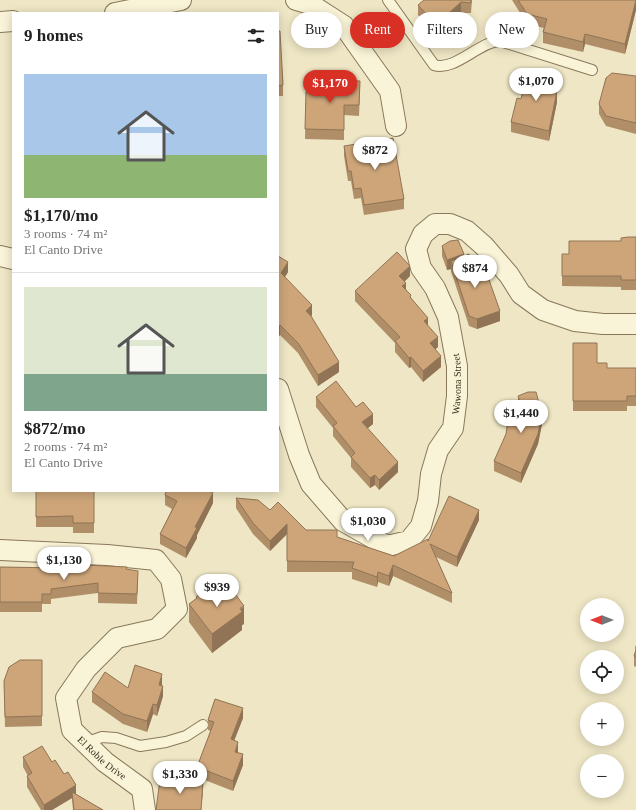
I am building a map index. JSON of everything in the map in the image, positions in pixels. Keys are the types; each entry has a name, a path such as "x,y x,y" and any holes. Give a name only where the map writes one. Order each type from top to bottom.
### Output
{"street":[{"path":"120,12 181,0"},
{"path":"296,0 310,4 344,26 390,91 396,126"},
{"path":"0,22 12,21"},
{"name":"Wawona Street","path":"279,392 299,455 311,484 343,521 387,546 409,540 421,526 428,501 431,474 438,450 453,428 458,396 458,366 448,317 436,288 421,268 416,249 423,234 436,224 450,224 467,231 484,246 509,275 521,294 543,310 575,322 636,324"},
{"path":"0,256 12,259"},
{"name":"El Roble Drive","path":"0,550 107,555 156,560 171,578 177,609 157,629 117,638 86,669 66,698 72,730 105,762 142,789 145,810"}],"lane":[{"path":"388,0 434,65 439,67 462,59 493,41 500,41 592,70"},
{"path":"85,743 102,737 116,738 140,746 166,742 186,736 203,725"}],"building":[{"path":"424,0 471,0 471,3 461,2 450,12 424,12 418,5"},
{"path":"518,0 636,0 625,44 585,34 583,42 543,32 547,19 539,17 539,12 526,12"},
{"path":"279,31 280,31 283,85 279,86"},
{"path":"528,70 555,77 552,90 557,91 549,131 511,122 517,98 521,99"},
{"path":"612,73 636,76 636,123 606,116 599,104 606,78"},
{"path":"331,80 360,81 359,105 344,105 344,130 305,129 306,92"},
{"path":"393,138 404,199 364,205 361,188 354,189 351,171 348,171 344,146"},
{"path":"636,237 636,280 621,280 621,276 562,276 562,254 569,254 569,241 621,241 621,238"},
{"path":"458,240 464,254 447,260 442,246 450,241"},
{"path":"397,252 410,266 399,276 406,283 402,286 411,295 410,297 428,318 424,321 438,337 430,343 441,356 423,371 411,357 409,358 395,341 400,337 355,291"},
{"path":"469,254 476,274 477,273 480,280 488,277 500,311 477,319 469,316 451,261"},
{"path":"279,257 288,262 281,273 312,305 306,311 311,316 339,362 318,375 298,343 280,325 279,326"},
{"path":"573,343 597,343 597,363 607,363 607,368 636,368 636,396 627,396 627,401 573,401"},
{"path":"336,381 356,407 363,402 373,414 362,422 398,462 379,480 375,475 370,478 351,457 355,453 333,426 337,423 316,397"},
{"path":"528,392 536,392 542,414 538,434 521,473 494,461 506,434 508,420 522,409 518,396"},
{"path":"36,492 94,492 94,523 73,523 73,516 36,517"},
{"path":"166,492 213,493 186,548 160,534 177,501 165,495"},
{"path":"449,496 479,510 457,557 430,544 452,593 393,565 389,576 378,572 377,577 352,568 354,562 287,561 287,524 270,541 253,523 236,498 258,500 270,510 278,502 306,530 337,530 337,537 394,556 428,539 428,541"},
{"path":"84,561 85,565 127,567 126,569 138,571 137,594 98,593 98,583 51,589 51,594 42,594 42,602 0,602 0,567 62,568 61,564"},
{"path":"213,584 220,594 230,587 244,606 240,608 242,612 212,634 189,604"},
{"path":"20,660 42,660 42,716 5,717 4,681 9,667"},
{"path":"135,665 162,674 159,685 163,686 157,705 153,704 147,721 123,714 92,692 105,672 128,688"},
{"path":"215,699 243,708 231,739 238,742 235,752 243,754 233,781 197,767 214,722 208,720"},
{"path":"42,746 52,762 55,760 64,774 68,772 76,785 44,805 27,776 32,773 23,757"},
{"path":"160,779 203,782 201,810 156,810"},
{"path":"72,792 103,810 74,810"}]}
